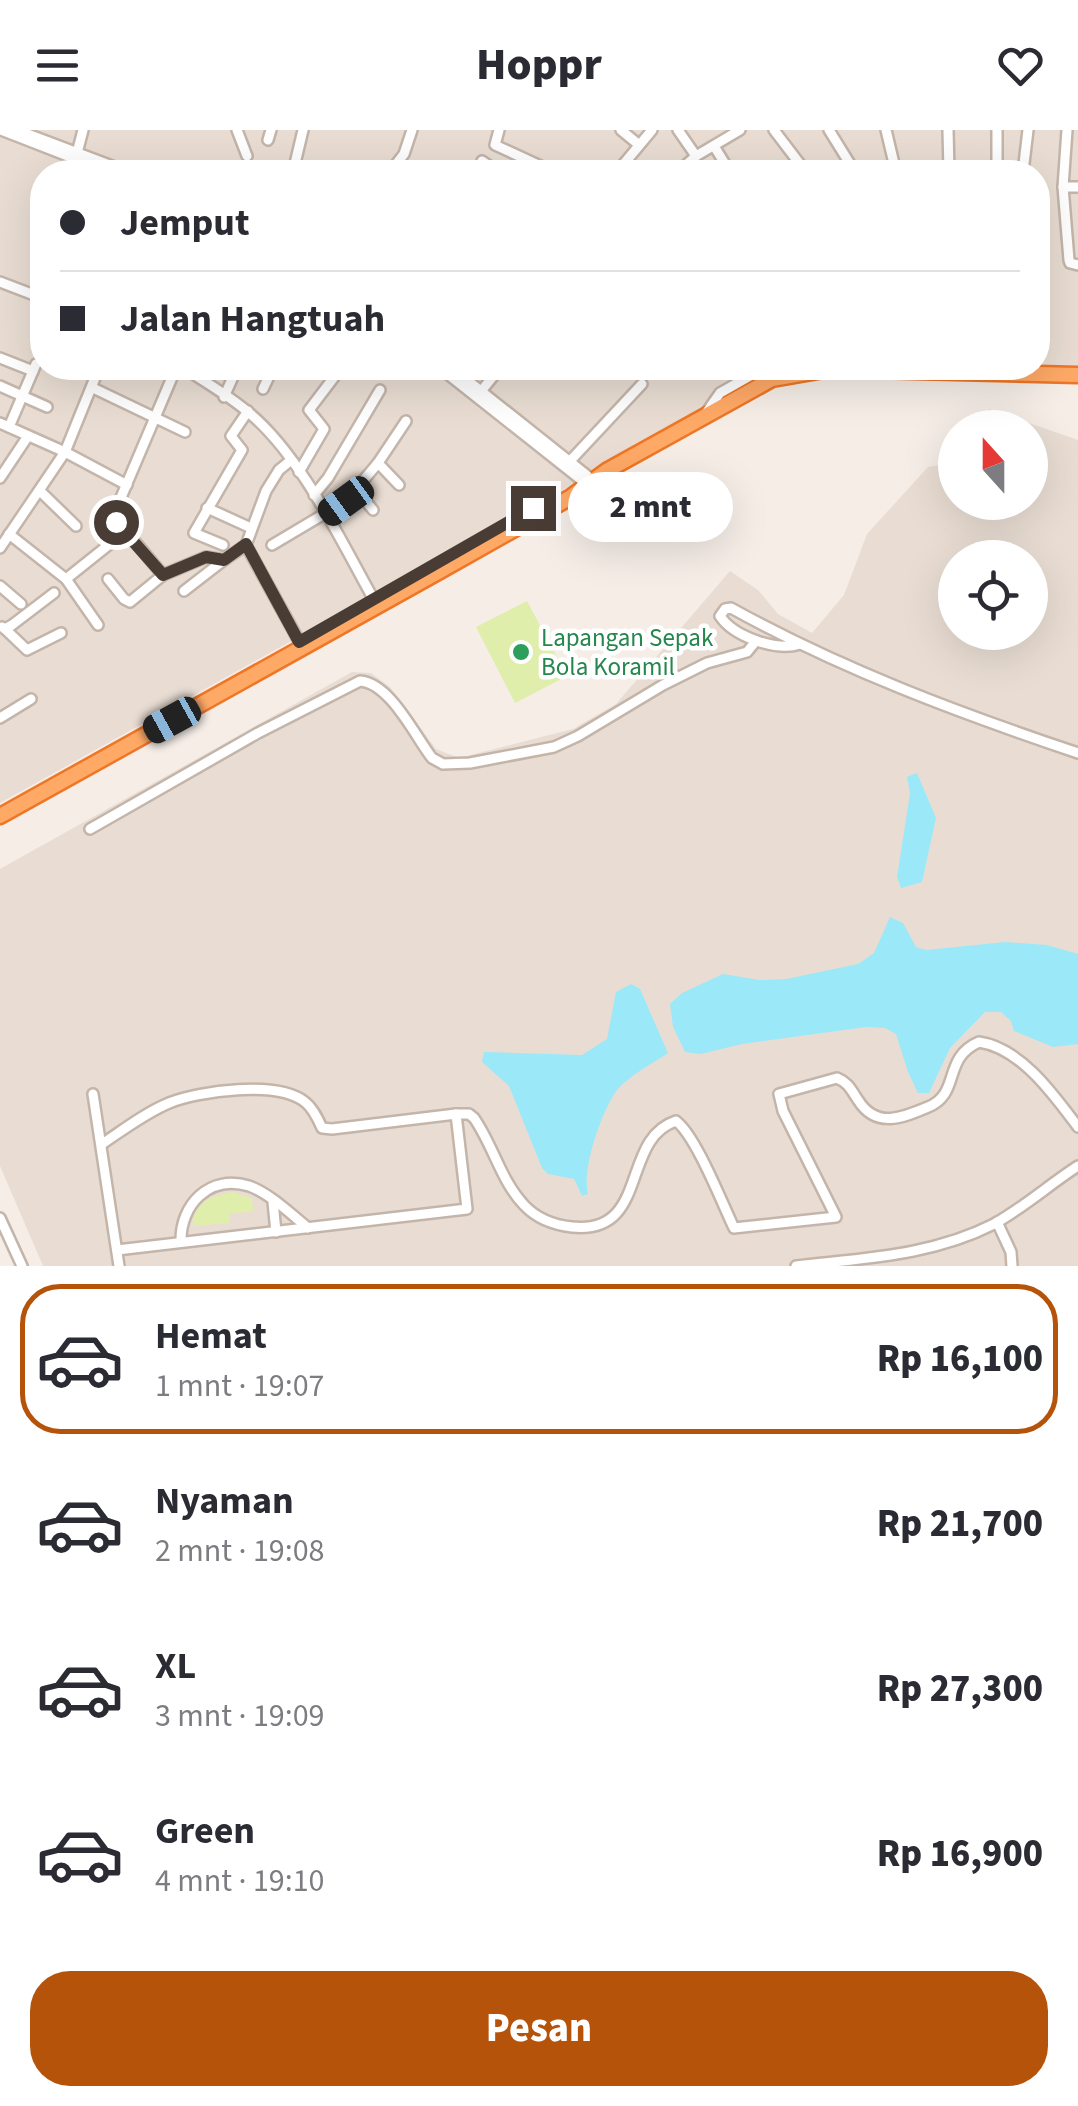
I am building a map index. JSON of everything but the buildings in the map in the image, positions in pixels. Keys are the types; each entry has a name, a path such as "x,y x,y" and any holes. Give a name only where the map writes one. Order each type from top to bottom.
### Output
{"highway":[{"path":"1050,374 1078,375"},
{"path":"0,807 41,788 770,380"},
{"path":"0,816 41,788 437,568"}],"street":[{"path":"1,130 96,160"},
{"path":"17,130 83,160"},
{"path":"77,153 83,130"},
{"path":"238,130 247,156"},
{"path":"296,160 303,130"},
{"path":"399,160 412,130"},
{"path":"499,130 495,145 527,160"},
{"path":"621,130 638,144"},
{"path":"629,160 652,130"},
{"path":"678,130 696,156"},
{"path":"692,160 740,130"},
{"path":"774,130 797,160"},
{"path":"829,130 848,160"},
{"path":"886,130 893,160"},
{"path":"948,130 949,160"},
{"path":"997,130 997,160"},
{"path":"1024,160 1028,130"},
{"path":"1068,130 1064,187 1069,260 1070,264 1078,265"},
{"path":"714,146 723,160"},
{"path":"1064,187 1078,187"},
{"path":"0,282 30,293"},
{"path":"0,358 30,367"},
{"path":"30,379 4,425 66,452 126,485"},
{"path":"95,380 66,452 3,540 66,579 98,625"},
{"path":"163,575 114,516 154,416 174,380"},
{"path":"201,380 248,411 299,472 374,600"},
{"path":"224,396 231,380"},
{"path":"263,389 267,380"},
{"path":"299,472 324,429 309,410 333,380"},
{"path":"457,380 570,461 589,481"},
{"path":"468,380 589,481"},
{"path":"482,390 490,380"},
{"path":"706,413 720,393 743,380"},
{"path":"570,461 642,384"},
{"path":"0,386 46,407"},
{"path":"93,388 185,432"},
{"path":"314,494 328,478 380,390"},
{"path":"223,545 194,534 242,450 231,438 248,411"},
{"path":"272,546 327,515 357,490 406,421"},
{"path":"0,478 28,436"},
{"path":"184,591 246,544 266,491 290,461"},
{"path":"378,463 399,486"},
{"path":"40,490 76,526"},
{"path":"357,490 372,510"},
{"path":"207,508 252,528"},
{"path":"66,579 126,531"},
{"path":"246,544 299,642"},
{"path":"108,579 130,602 163,575 206,557 224,560"},
{"path":"0,586 21,604"},
{"path":"54,593 2,627 27,650 62,634"},
{"path":"800,644 775,647 756,641 723,622 722,612 731,608 800,644 944,706 1078,754"},
{"path":"90,829 258,733 360,681 381,689 432,758 443,764 470,763 566,742 690,671 748,652 756,641"},
{"path":"0,718 31,700"},
{"path":"102,1144 169,1103 216,1091 270,1092 294,1097 306,1102 322,1128 332,1129 469,1114 508,1182 531,1211 549,1222 579,1228 607,1222 619,1212 653,1138 676,1122 694,1145 734,1228 836,1216 783,1111 780,1094 837,1078 851,1087 867,1112 876,1118 905,1116 937,1104 946,1094 958,1056 978,1042 998,1048 1022,1065 1078,1127"},
{"path":"93,1094 118,1266"},
{"path":"117,1250 466,1209 456,1114"},
{"path":"796,1266 914,1253 950,1242 997,1222 1078,1166"},
{"path":"182,1242 189,1205 213,1187 248,1186 308,1228"},
{"path":"273,1202 276,1232"},
{"path":"0,1218 22,1266"},
{"path":"997,1222 1011,1252 1012,1266"}],"shaded area":[{"path":"0,130 1078,130 1078,370 1050,369 1050,160 30,160 30,380 760,380 0,803"},
{"path":"1048,430 1078,440 1078,1266 43,1266 0,1166 0,869 352,672 371,673 390,687 436,749 459,758 573,729 616,704 730,571 758,590 778,614 812,633 844,595 867,534 928,467 938,465 938,520 1048,520"}],"green space":[{"name":"Lapangan Sepak Bola Koramil","path":"527,601 567,676 515,703 476,627"},
{"path":"231,1192 252,1198 253,1212 230,1213 230,1223 193,1226 199,1206"}],"water":[{"path":"917,773 936,818 922,882 901,888 897,877 910,794 907,777"},
{"path":"890,917 903,923 916,947 926,950 1005,942 1047,945 1078,954 1078,1044 1053,1047 1014,1031 1011,1021 1001,1012 985,1012 950,1048 929,1093 918,1093 896,1034 885,1028 866,1027 742,1044 701,1054 685,1052 673,1027 670,1004 682,993 723,974 760,980 786,979 858,964 874,953"},
{"path":"631,984 640,989 668,1053 628,1079 611,1099 590,1156 588,1194 582,1196 574,1179 548,1174 542,1168 509,1086 482,1062 484,1052 582,1055 607,1039 616,992"}],"place":[{"name":"Lapangan Sepak Bola Koramil","path":"521,652"}],"route":[{"path":"116,522 163,575 206,557 224,560 246,544 299,642 533,508"}]}
